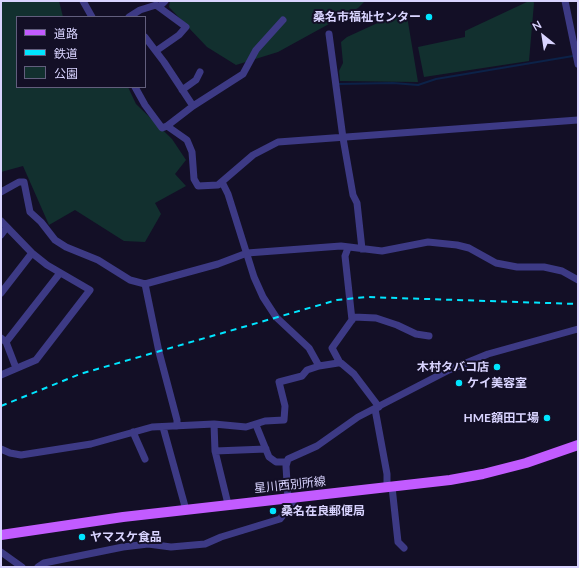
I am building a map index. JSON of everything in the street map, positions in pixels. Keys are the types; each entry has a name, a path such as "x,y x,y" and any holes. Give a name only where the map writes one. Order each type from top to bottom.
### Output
{"main road":[{"name":"星川西別所線","path":"1,536 228,504 389,488 483,474 526,463 578,445"}],"street":[{"path":"83,1 91,16"},
{"path":"159,7 165,1"},
{"path":"565,1 578,64"},
{"path":"131,16 152,6 159,7 186,27 179,35 156,51"},
{"path":"136,88 145,105 162,128 167,126 193,106 243,74 256,50 283,20"},
{"path":"329,34 343,138 354,195 357,202 362,249"},
{"path":"146,39 156,51 193,106"},
{"path":"182,90 196,80 200,72"},
{"path":"167,126 187,140 192,152 195,183 198,186 214,186 222,182 253,155 278,142 578,120"},
{"path":"1,192 19,182 24,182 30,212 41,222 55,240 66,247 98,260 130,280 145,284 210,266 247,253 341,246 382,251 428,242 457,245 469,248 496,263 517,267 554,269 562,271 578,280"},
{"path":"222,182 228,194 257,284 270,310 309,348 319,366"},
{"path":"1,221 32,254 47,265 90,290 36,360 1,375"},
{"path":"1,235 7,227"},
{"path":"348,248 345,256 352,320"},
{"path":"1,293 32,254"},
{"path":"16,368 4,340 60,273"},
{"path":"145,284 159,352 177,420 177,426"},
{"path":"404,548 398,542 386,474 377,408 361,382 347,367 340,363 332,348 354,317 376,318 398,325 416,334 429,336"},
{"path":"38,567 44,563 123,546 148,544 171,547 205,544 221,537 280,519 293,503 291,498 288,459 317,446 358,417 449,370 488,354 578,328"},
{"path":"1,449 10,454 21,455 91,444 152,427 214,424 230,426 256,425 265,421 284,420 285,406 279,382 302,376 307,370 319,366 340,363"},
{"path":"214,424 215,452 228,504"},
{"path":"256,425 269,457 276,462 288,462"},
{"path":"163,427 186,510"},
{"path":"133,432 145,459"},
{"path":"215,452 266,449"},
{"path":"1,552 22,567"}],"green space":[{"path":"1,1 59,1 63,16 16,16 16,88 128,88 136,104 172,139 186,160 175,174 186,186 155,203 161,214 145,242 124,241 75,210 49,225 23,166 1,172"},
{"path":"170,1 365,1 358,8 278,52 236,65 207,47 169,7"},
{"path":"529,1 533,1 534,3 529,61 424,77 418,47 465,37 465,31"},
{"path":"406,10 418,82 340,81 339,71 343,63 341,42 347,37"}],"waterway":[{"path":"338,84 393,83 418,85 436,79 573,56"}],"railway":[{"path":"1,406 80,374 337,300 366,297 578,304"}],"place":[{"name":"桑名市福祉センター","path":"429,17"},
{"name":"木村タバコ店","path":"497,367"},
{"name":"ケイ美容室","path":"459,383"},
{"name":"HME額田工場","path":"547,418"},
{"name":"桑名在良郵便局","path":"273,511"},
{"name":"ヤマスケ食品","path":"82,537"}]}
